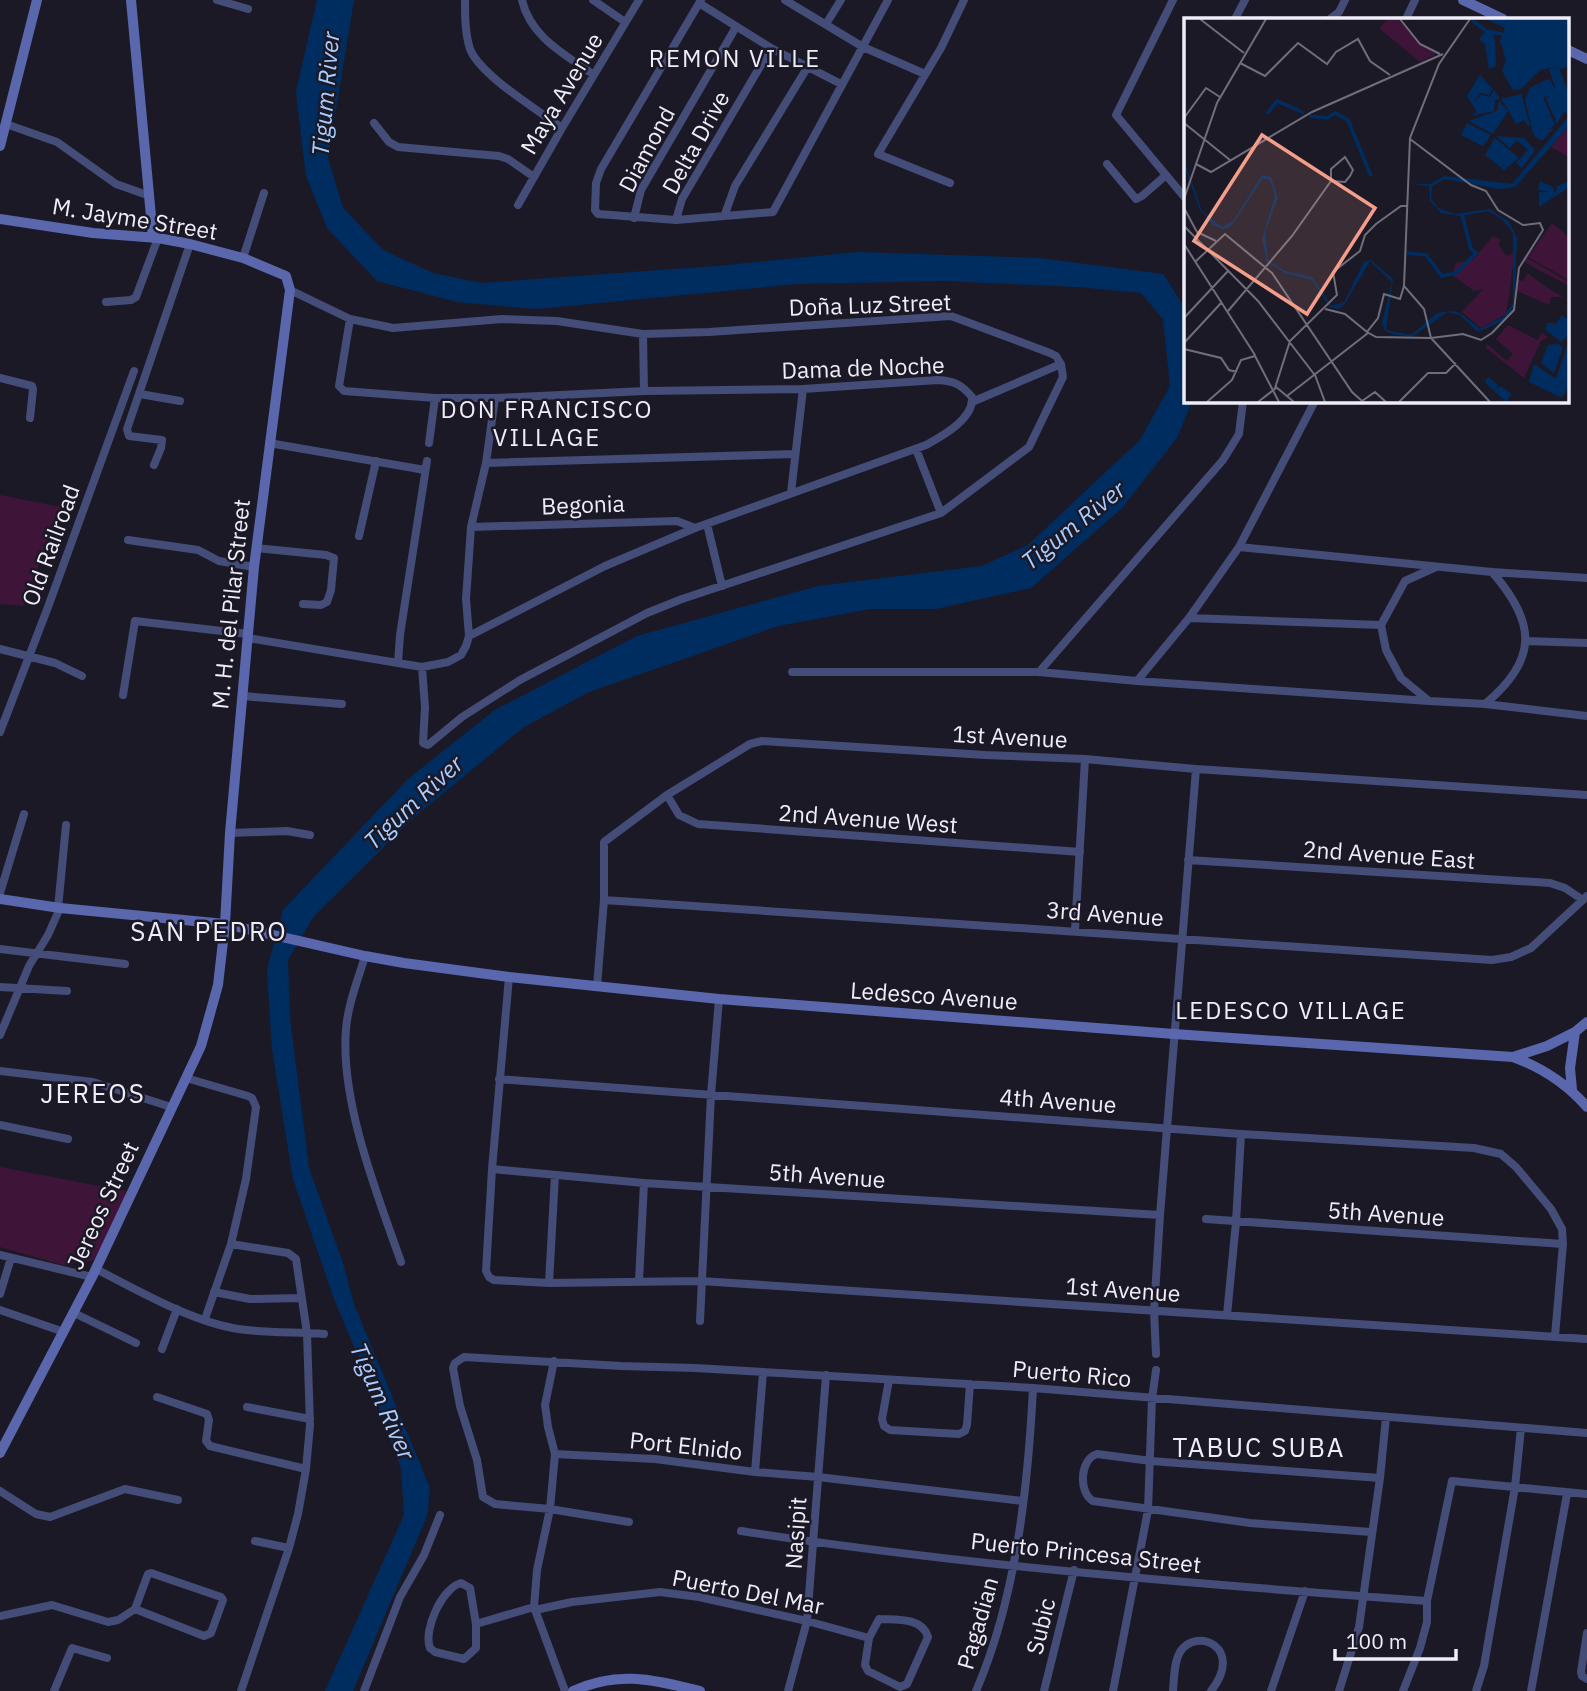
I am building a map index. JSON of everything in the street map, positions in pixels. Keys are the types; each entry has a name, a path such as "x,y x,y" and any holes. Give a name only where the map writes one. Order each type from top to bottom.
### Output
{"street":[{"path":"0,146 37,0"},
{"path":"106,302 131,300 136,297 155,238 131,0"},
{"path":"217,0 248,9"},
{"path":"465,0 465,31 471,52 482,67 562,128"},
{"path":"522,0 528,18 541,36 594,75"},
{"path":"593,0 625,22"},
{"name":"Maya Avenue","path":"518,205 639,0"},
{"path":"785,0 795,3 863,47 925,74"},
{"path":"826,24 841,0"},
{"path":"841,85 771,48 700,1 601,169 596,183 596,212 634,218 676,220 773,212 888,0"},
{"path":"950,183 878,154 941,48 964,0"},
{"path":"1173,0 1116,115 1184,198"},
{"path":"1236,18 1245,0"},
{"path":"1331,18 1339,12 1345,0"},
{"path":"1406,18 1415,0"},
{"path":"1463,0 1501,18"},
{"name":"Diamond","path":"634,218 639,194 736,27"},
{"name":"Delta Drive","path":"676,220 682,199 771,48"},
{"path":"1570,51 1587,59"},
{"path":"725,214 735,186 807,68"},
{"path":"374,123 389,142 398,147 499,156 534,177"},
{"path":"6,124 57,142 116,184 150,196"},
{"path":"1107,164 1136,199 1142,197 1165,176"},
{"path":"243,258 264,193"},
{"name":"M. Jayme Street","path":"0,219 190,244 243,258 286,276 290,290"},
{"path":"154,465 162,440 129,436 127,433 190,244"},
{"name":"Doña Luz Street","path":"290,290 349,319 393,328 502,319 557,321 643,334 951,316 1050,353 1061,364"},
{"name":"M. H. del Pilar Street","path":"225,924 230,833 254,567 290,290"},
{"name":"Dama de Noche","path":"349,319 339,386 341,390 435,398 495,398 644,391 803,389 952,381 961,385 972,402"},
{"path":"643,334 644,391"},
{"path":"422,667 424,743 428,745 462,717 520,680 647,613 682,598 941,513 1029,447 1059,389 1063,377 1061,364 972,402 955,426 931,443 695,528 605,566 469,636"},
{"name":"Old Railroad","path":"0,733 134,371"},
{"path":"0,378 32,386 30,418"},
{"path":"791,493 803,389"},
{"path":"140,394 180,401"},
{"path":"429,443 435,398"},
{"path":"123,695 135,621 248,636 422,667 448,662 461,655 469,636 466,616 471,527 486,463 495,398"},
{"path":"1039,672 1223,460 1238,434 1243,402"},
{"path":"1137,681 1189,618 1239,547 1314,402"},
{"path":"269,443 376,461 426,465 398,663"},
{"path":"916,449 941,513"},
{"path":"486,463 794,454"},
{"path":"359,536 376,461"},
{"name":"Begonia","path":"471,527 677,521 695,528"},
{"path":"707,524 722,586"},
{"path":"128,540 198,550 219,561 254,567"},
{"path":"1239,547 1492,572 1587,578"},
{"path":"256,548 334,558 327,602 321,605 303,604"},
{"path":"1429,701 1401,678 1386,650 1381,625 1405,581 1438,566"},
{"path":"1485,704 1516,673 1523,657 1525,641 1525,623 1520,612 1503,584 1492,572"},
{"path":"1189,618 1381,625"},
{"path":"1525,641 1587,643"},
{"path":"0,649 55,663 82,676"},
{"path":"792,672 1039,672 1485,704 1587,716"},
{"path":"242,696 342,704"},
{"name":"1st Avenue","path":"597,986 604,900 604,842 667,795 750,744 762,741 1085,759 1196,769 1587,794"},
{"path":"1075,930 1085,759"},
{"path":"1156,1354 1154,1311 1160,1216 1196,769"},
{"name":"2nd Avenue West","path":"667,795 679,815 698,824 1080,852"},
{"path":"0,893 24,814"},
{"path":"0,1035 59,908 66,825"},
{"path":"230,833 280,831 310,835"},
{"name":"2nd Avenue East","path":"1188,860 1550,883 1585,898"},
{"name":"3rd Avenue","path":"604,900 1492,960 1511,957 1531,948 1585,898"},
{"name":"Ledesco Avenue","path":"0,899 59,908 225,924 360,955 509,977 719,999 1513,1057"},
{"name":"Jereos Street","path":"0,1453 94,1273 201,1046 218,985 225,924"},
{"path":"0,949 125,964"},
{"path":"360,955 346,1020 346,1062 356,1122 401,1262"},
{"path":"492,1169 509,977"},
{"path":"0,987 67,991"},
{"path":"700,1321 711,1094 719,999"},
{"path":"1513,1057 1547,1046 1587,1022"},
{"path":"1572,1090 1570,1068 1574,1032"},
{"path":"1513,1057 1550,1074 1572,1090 1587,1107"},
{"path":"0,1071 93,1082 171,1107"},
{"path":"186,1078 248,1096 255,1102 246,1179 231,1244 205,1319"},
{"name":"4th Avenue","path":"499,1079 1241,1134 1474,1148 1502,1154 1524,1177 1551,1209 1562,1229 1563,1244"},
{"path":"0,1125 68,1139"},
{"path":"1227,1315 1241,1134"},
{"name":"1st Avenue","path":"492,1169 486,1270 494,1280 550,1283 701,1281 1587,1339"},
{"name":"5th Avenue","path":"492,1169 644,1183 1160,1216"},
{"path":"550,1283 555,1175"},
{"path":"639,1281 644,1183"},
{"name":"5th Avenue","path":"1206,1219 1563,1244"},
{"path":"231,1244 293,1255 296,1259 307,1333 310,1419 306,1469 298,1514 241,1691"},
{"path":"1555,1336 1563,1244"},
{"path":"0,1255 94,1273 205,1319 247,1330 324,1334"},
{"path":"0,1294 11,1258"},
{"path":"214,1292 250,1299 301,1298"},
{"path":"162,1349 177,1308"},
{"path":"0,1310 64,1332"},
{"path":"74,1312 136,1343"},
{"name":"Puerto Rico","path":"550,1510 495,1504 483,1497 477,1460 460,1406 453,1368 455,1363 464,1357 1033,1388 1587,1433"},
{"path":"554,1361 545,1405 555,1454 550,1510 537,1570 535,1608 565,1691"},
{"path":"1113,1691 1148,1510 1152,1399 1156,1370"},
{"name":"Port Elnido","path":"555,1454 655,1459 755,1472 763,1372"},
{"name":"Nasipit","path":"788,1691 807,1621 826,1375"},
{"path":"889,1380 882,1419 884,1426 890,1430 959,1434 965,1432 967,1425 970,1384"},
{"name":"Pagadian","path":"976,1691 995,1642 1013,1564 1030,1443 1033,1388"},
{"path":"157,1397 209,1417 206,1441 210,1446 306,1469"},
{"path":"247,1407 310,1419"},
{"path":"1339,1691 1356,1640 1380,1478 1386,1417"},
{"path":"1476,1691 1484,1666 1515,1487 1521,1427"},
{"path":"1371,1532 1250,1523 1093,1501 1086,1497 1083,1489 1086,1461 1097,1454 1151,1461 1380,1478"},
{"path":"755,1472 1023,1501"},
{"path":"1403,1691 1427,1622 1427,1601 1452,1481 1587,1494"},
{"path":"0,1491 36,1514 50,1517 125,1489 177,1500"},
{"path":"1531,1691 1566,1494"},
{"path":"550,1510 629,1522"},
{"path":"365,1691 400,1597 424,1555 440,1515"},
{"name":"Puerto Princesa Street","path":"741,1531 1134,1579 1427,1601"},
{"path":"255,1541 289,1548"},
{"name":"Subic","path":"1044,1691 1074,1570"},
{"path":"0,1616 52,1605 108,1622 118,1620 135,1609 148,1574 151,1573 221,1597 223,1600 211,1633 204,1636 135,1609"},
{"path":"461,1583 470,1588 476,1624 476,1648 464,1658 435,1652 430,1648 427,1635 443,1595 452,1586 461,1583"},
{"path":"1271,1691 1305,1591"},
{"name":"Puerto Del Mar","path":"476,1624 535,1608 660,1592 699,1597 869,1638"},
{"path":"878,1619 919,1623 925,1628 928,1637 907,1684 900,1687 868,1671 865,1665 869,1638 878,1619"},
{"path":"1587,1633 1581,1672 1587,1679"},
{"path":"1173,1691 1178,1656 1182,1649 1191,1643 1202,1641 1214,1644 1223,1656 1223,1665 1211,1691"},
{"path":"54,1691 72,1648 107,1658"},
{"path":"573,1691 594,1681 613,1678 649,1680 700,1691"}],"shaded area":[{"path":"0,495 61,507 23,606 0,604"},
{"path":"0,1167 130,1192 101,1259 63,1265 0,1247"}],"water":[{"name":"Tigum River","path":"317,0 354,0 328,158 343,208 383,250 433,273 481,283 716,266 858,252 1039,258 1163,274 1184,309 1184,402 1192,402 1177,438 1122,508 1031,588 936,609 870,609 778,626 589,692 524,727 413,818 314,916 288,960 290,1018 309,1168 343,1263 354,1304 430,1488 427,1516 353,1691 325,1691 404,1515 401,1468 370,1384 334,1299 293,1179 272,1049 267,970 283,910 408,779 495,710 637,636 818,586 982,566 1028,545 1140,440 1170,386 1163,319 1141,293 1078,287 944,281 797,284 537,309 457,302 377,281 327,228 306,176 296,92"}],"district":[{"name":"REMON VILLE","path":"735,58"},
{"name":"DON FRANCISCO VILLAGE","path":"547,423"},
{"name":"SAN PEDRO","path":"209,931"},
{"name":"LEDESCO VILLAGE","path":"1291,1010"},
{"name":"JEREOS","path":"93,1093"},
{"name":"TABUC SUBA","path":"1259,1447"}]}
